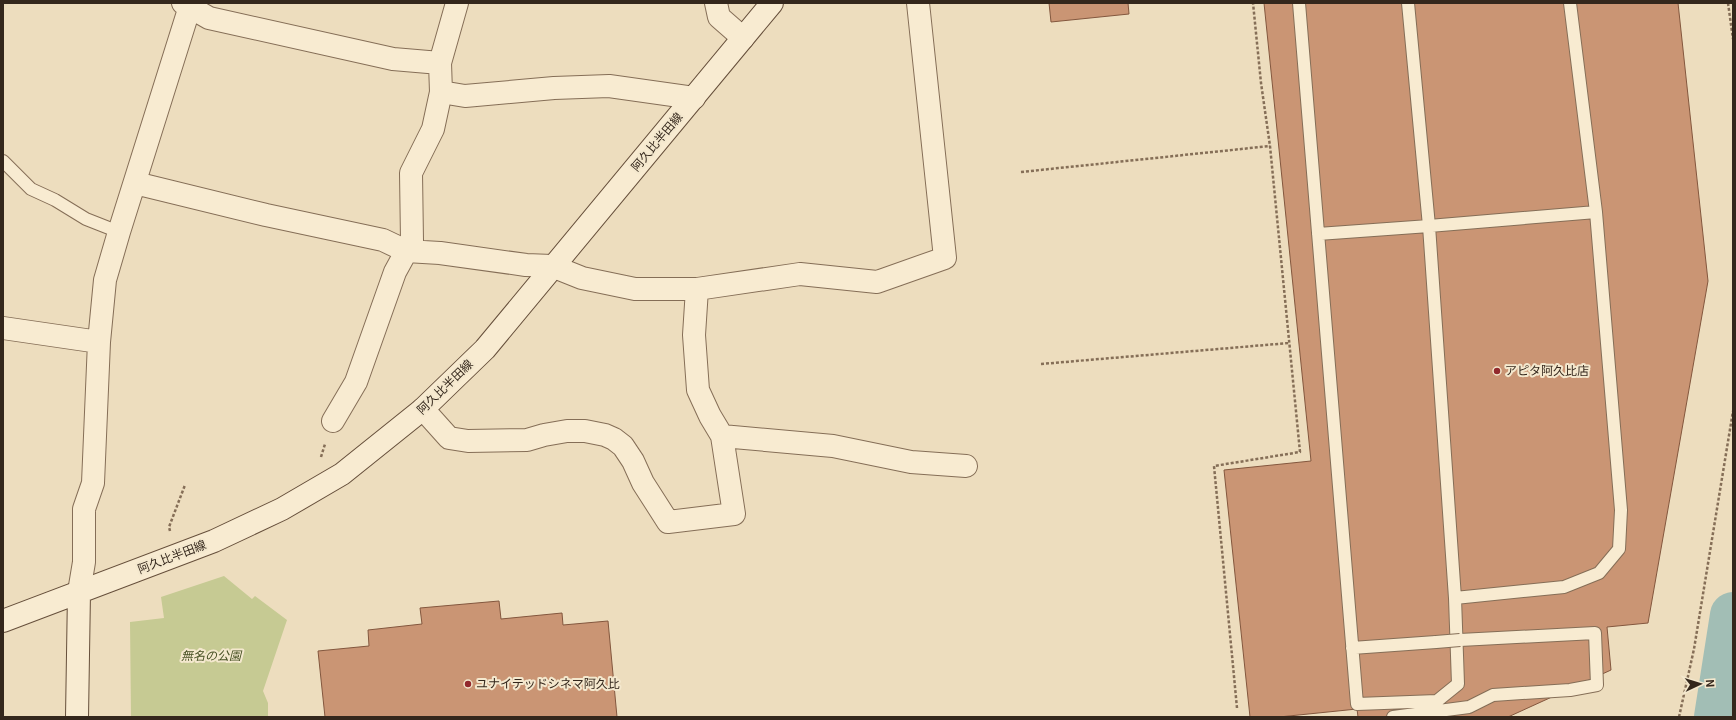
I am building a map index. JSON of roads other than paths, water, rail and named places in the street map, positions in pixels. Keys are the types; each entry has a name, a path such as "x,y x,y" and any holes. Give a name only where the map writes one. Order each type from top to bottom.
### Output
{"street":[{"path":"333,421 356,382 395,272 412,241 411,173 432,129 441,92 440,63 457,3"},
{"path":"716,3 719,17 743,38"},
{"name":"阿久比半田線","path":"3,621 214,541 282,509 342,474 423,409 484,349 772,3"},
{"path":"135,183 266,215 383,240 406,251 440,252 526,265 552,266 582,278 635,289 697,289 800,274 877,282 945,258 918,3"},
{"path":"77,717 79,592 84,562 84,509 92,483 99,342 105,280 118,232 135,183 188,4 209,18 394,59 440,63"},
{"path":"441,92 465,96 554,88 609,86 694,98"},
{"path":"423,409 449,438 468,441 527,440 567,431 585,431 605,435 614,439 623,446 633,461 643,483 668,522 734,514 722,436 710,416 698,390 694,335 697,289"},
{"path":"3,328 99,342"},
{"path":"722,436 833,446 911,462 966,466"}],"lane":[{"path":"1299,3 1357,704 1437,701 1458,684 1455,598 1429,226 1408,3"},
{"path":"1455,598 1564,588 1599,573 1619,549 1621,510 1596,212 1570,3"},
{"path":"3,161 31,189 55,200 86,219 118,232"},
{"path":"1318,234 1596,212"},
{"path":"1352,648 1460,640 1595,633 1597,685 1570,690 1493,695 1469,707 1393,717"}],"waterway":[{"path":"1717,717 1733,615"}],"place":[{"name":"アピタ阿久比店","path":"1497,371"},
{"name":"ユナイテッドシネマ阿久比","path":"468,684"}],"park label":[{"name":"無名の公園","path":"211,656"}]}
